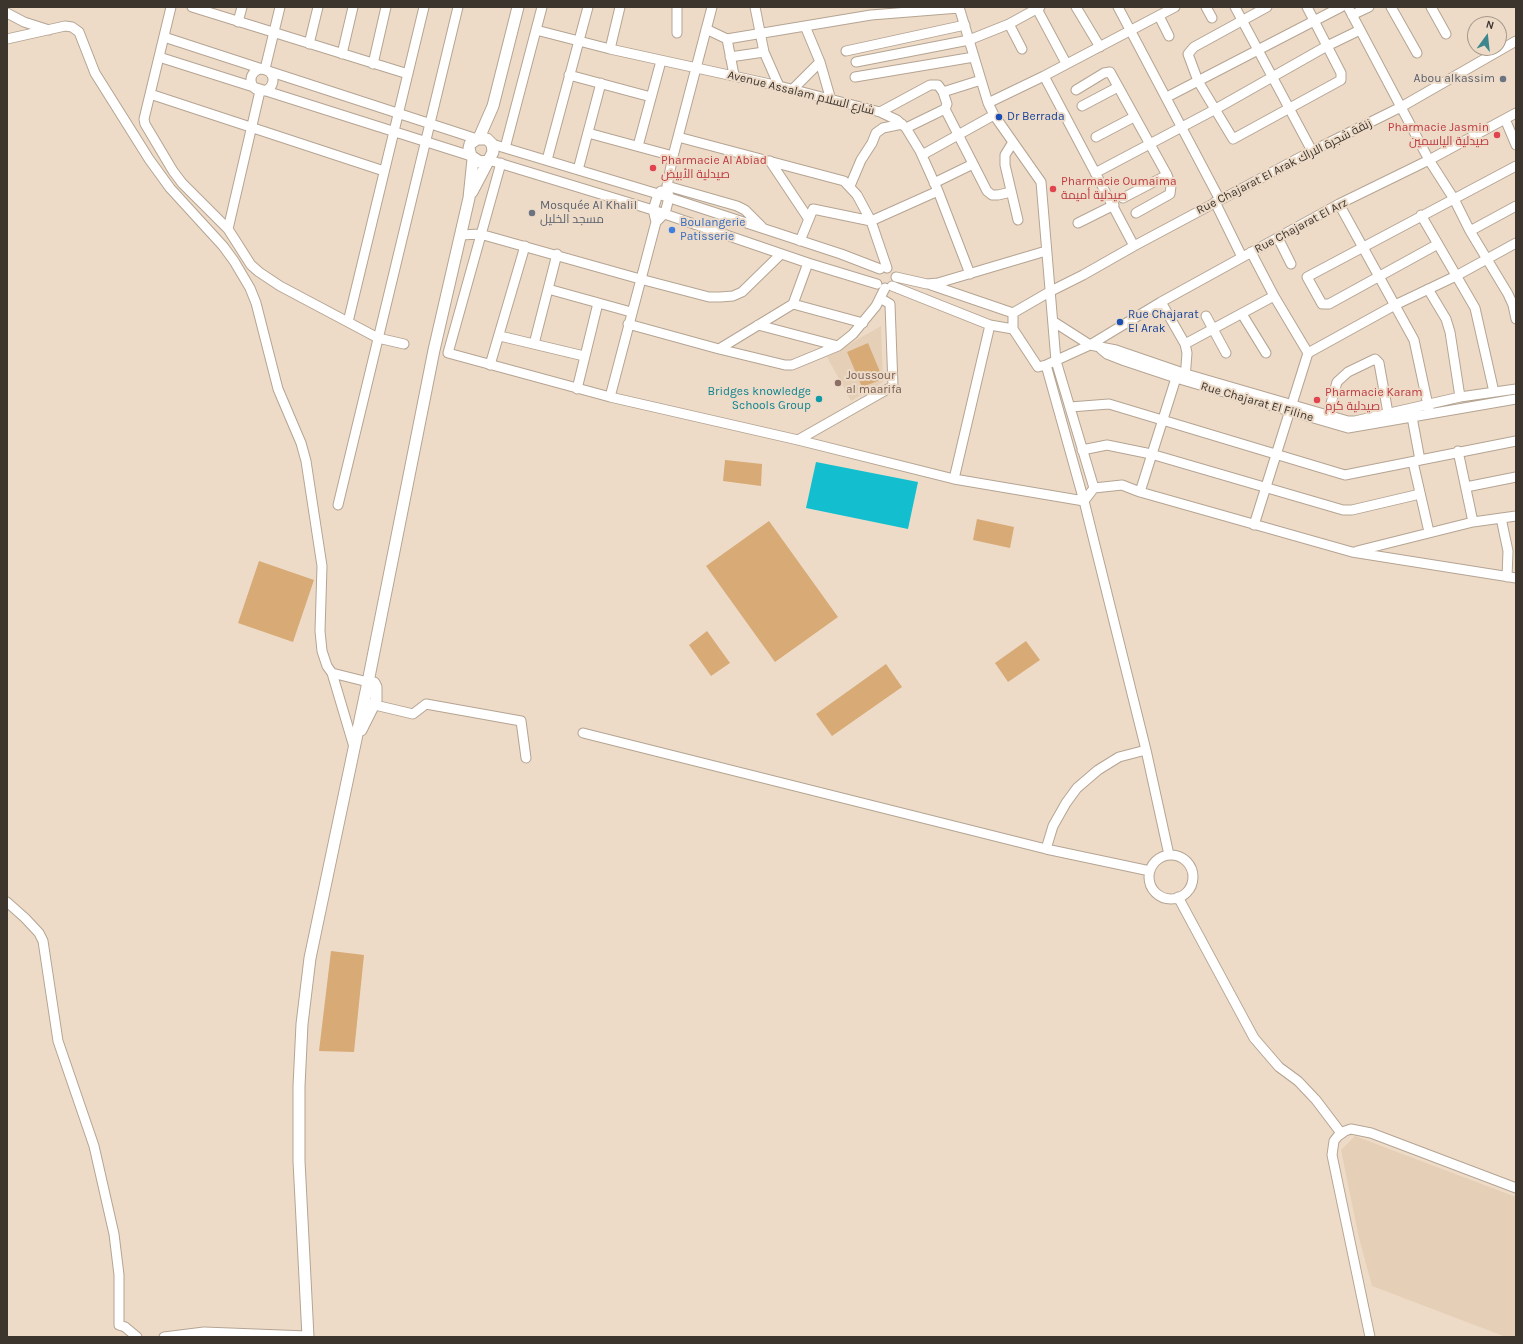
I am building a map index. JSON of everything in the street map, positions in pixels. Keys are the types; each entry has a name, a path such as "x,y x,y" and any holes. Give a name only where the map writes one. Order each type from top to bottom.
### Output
{"main road":[{"path":"307,1336 299,1161 299,1086 302,1024 312,951 368,682 434,350 469,198 472,158 469,152 470,144 478,138 493,106 518,7"},
{"path":"469,198 493,152 491,143 493,106"},
{"path":"478,138 484,138 491,143"},
{"path":"472,158 480,162 488,160"},
{"path":"354,747 375,705 377,689 374,683 368,682"}],"street":[{"path":"171,7 144,119 145,124 182,183 228,229 251,265 259,272 378,338 404,344"},
{"path":"192,7 207,9 238,22 408,74"},
{"path":"238,22 242,7"},
{"path":"265,69 280,7"},
{"path":"310,44 318,7"},
{"path":"342,54 352,7"},
{"path":"373,64 386,7"},
{"path":"348,322 424,7"},
{"path":"338,505 458,7"},
{"path":"505,148 542,7"},
{"path":"547,160 588,7"},
{"path":"610,49 620,7"},
{"path":"677,7 677,33"},
{"path":"656,222 665,214 669,198 667,186 673,156 712,7"},
{"path":"755,7 764,52 778,86"},
{"path":"1076,7 1100,47"},
{"path":"1118,7 1182,127 1218,201 1242,257"},
{"path":"988,103 1100,47 1160,12 1175,7"},
{"path":"1206,7 1212,18"},
{"path":"1235,7 1312,151"},
{"path":"1267,7 1189,51 1188,57 1198,81 1214,110 1233,139 1289,110 1341,80 1341,73 1307,7"},
{"path":"1167,97 1340,7"},
{"path":"1369,7 1350,11 1429,160 1454,199 1470,231 1508,294 1513,305 1516,319"},
{"path":"1391,7 1417,53"},
{"path":"1431,7 1446,34"},
{"path":"706,28 727,39 759,32 805,26 870,11 959,8 988,103 994,115 1041,182 1046,251 1054,322 1056,361 1094,488"},
{"path":"856,62 969,40 1009,24 1038,8 1066,63"},
{"path":"1160,12 1169,36"},
{"path":"7,13 24,22 49,30"},
{"path":"1009,24 1022,49"},
{"path":"846,51 965,25"},
{"path":"7,39 65,26 72,27 79,32 95,73 149,159 170,188 223,246 250,288 256,303 278,389 301,443 310,478 323,574 320,640 324,659 332,673 354,747"},
{"path":"805,26 820,62 831,100"},
{"name":"Avenue Assalam شارع السلام","path":"536,30 579,42 696,69 734,75 880,112 904,126"},
{"path":"1096,173 1214,110 1327,46 1360,30"},
{"path":"164,37 478,138"},
{"path":"727,39 734,75"},
{"name":"Rue Chajarat El Arak زنقة شجرة الاراك","path":"1013,313 1051,291 1083,276 1134,246 1312,151 1401,107 1516,41"},
{"path":"730,57 764,52"},
{"path":"159,57 260,91 426,142 472,158"},
{"path":"855,77 974,57"},
{"path":"638,146 661,61"},
{"path":"792,90 820,62"},
{"path":"265,69 272,73 273,84 268,90 260,91 254,87 252,77 258,70 265,69"},
{"path":"1076,90 1110,72 1167,175 1171,186 1170,194 1136,213"},
{"path":"569,75 651,97"},
{"path":"1044,76 1114,205 1134,246"},
{"path":"943,92 981,80"},
{"path":"578,170 601,84"},
{"path":"880,112 930,85 938,85 943,92 947,104 945,110 973,164 991,194 998,196 1011,192"},
{"path":"1082,106 1118,88"},
{"path":"228,229 260,91"},
{"path":"150,94 384,171"},
{"path":"850,186 861,160 872,143 876,133 883,128 904,126 945,110"},
{"name":"Rue Chajarat El Arz","path":"1094,346 1161,302 1251,252 1339,204 1429,160 1516,113"},
{"path":"922,155 994,115"},
{"path":"1096,137 1134,117"},
{"path":"1505,119 1516,144"},
{"path":"904,126 922,155 970,274"},
{"path":"588,133 673,156"},
{"path":"678,137 839,179 850,186 871,221 884,269"},
{"path":"1013,142 1004,159 1018,220"},
{"path":"491,143 658,194 884,269 892,270 889,284 863,323 838,346 800,362 785,365 628,324"},
{"path":"488,160 653,210 808,263 889,284 942,282 1046,251"},
{"path":"770,161 808,218"},
{"path":"448,353 480,234 501,164"},
{"path":"800,241 812,210 816,209 871,221 936,187 973,164"},
{"path":"1438,244 1325,304 1322,304 1307,277 1421,215 1516,166"},
{"path":"1123,198 1167,175"},
{"path":"610,397 631,312 656,222 653,210 658,194 667,186"},
{"path":"667,186 737,206 745,210 764,229"},
{"path":"1339,204 1414,340 1429,410"},
{"path":"1078,223 1114,205"},
{"path":"1470,231 1516,206"},
{"path":"1421,215 1476,312 1494,392"},
{"path":"461,235 480,234 557,254 640,279 709,296 734,296 742,292 781,254"},
{"path":"1278,238 1291,264"},
{"path":"1254,525 1308,353 1395,305 1456,276 1516,243"},
{"path":"490,366 525,246"},
{"path":"1251,252 1274,296 1308,353"},
{"path":"534,344 557,254"},
{"path":"719,349 793,304 808,263"},
{"path":"884,269 875,277 990,325 1013,329"},
{"path":"923,283 1013,313 1013,329 1038,367 1094,346"},
{"path":"1428,289 1446,319 1450,332 1460,397"},
{"path":"1508,294 1516,289"},
{"path":"548,290 631,312"},
{"path":"1185,344 1212,328 1242,314 1274,296"},
{"path":"798,440 893,386 890,304 880,298"},
{"path":"1161,302 1185,344 1187,353 1186,377"},
{"path":"576,389 598,304"},
{"path":"793,304 863,323"},
{"path":"1242,314 1266,354"},
{"path":"1206,316 1226,353"},
{"path":"1054,322 1094,346"},
{"path":"954,479 990,325"},
{"path":"758,326 838,346"},
{"path":"500,336 584,356"},
{"name":"Rue Chajarat El Filine","path":"1094,346 1120,351 1186,377 1291,407 1348,428 1412,417 1460,397 1516,389"},
{"name":"Rue Chajarat El Filine","path":"1094,346 1108,354 1176,378 1186,377"},
{"path":"434,350 576,389 798,440 954,479 1084,501"},
{"path":"1328,414 1337,382 1348,372 1375,359 1379,363 1388,413"},
{"path":"1046,365 1084,501 1146,750 1168,855"},
{"path":"1140,492 1176,378"},
{"name":"Rue Chajarat El Filine","path":"1291,407 1328,414 1348,421 1355,421 1388,413 1429,410 1516,399"},
{"path":"1070,407 1109,404 1345,475 1417,461 1458,451 1516,441"},
{"path":"1412,417 1420,494 1429,532"},
{"path":"1082,450 1107,445 1151,454 1343,510 1352,510 1420,494"},
{"path":"1458,451 1473,522"},
{"path":"1466,487 1516,477"},
{"path":"1084,501 1094,488 1122,485 1140,492 1352,552 1511,577 1508,551 1501,518"},
{"path":"1352,552 1473,522 1516,516"},
{"path":"332,673 368,682"},
{"path":"375,705 414,714 426,704 521,721 526,758"},
{"path":"583,733 1046,849 1150,871"},
{"path":"1046,849 1053,826 1066,803 1077,788 1098,770 1119,756 1146,750"},
{"path":"1168,855 1180,856 1186,860 1191,866 1193,874 1190,888 1186,893 1178,897 1166,898 1155,891 1151,885 1150,871 1158,859 1168,855"},
{"path":"1178,897 1254,1038 1279,1067 1298,1081 1316,1100 1341,1133"},
{"path":"7,902 39,933 42,941 58,1041 94,1146 114,1234 119,1275 119,1325 125,1327 137,1337"},
{"path":"1370,1337 1332,1155 1334,1141 1341,1133 1351,1129 1371,1133 1516,1188"},
{"path":"164,1337 204,1332 307,1336"}],"shaded area":[{"path":"881,326 883,382 851,401 827,357"},
{"path":"868,343 883,379 862,387 847,352"},
{"path":"725,460 762,464 761,486 723,481"},
{"path":"977,519 1014,527 1010,548 973,540"},
{"path":"769,521 838,617 775,662 706,566"},
{"path":"259,561 314,580 293,642 238,623"},
{"path":"707,631 730,663 711,676 689,645"},
{"path":"1026,641 1040,660 1008,682 995,663"},
{"path":"886,664 902,687 832,736 816,714"},
{"path":"331,951 364,955 354,1052 319,1051"},
{"path":"1355,1136 1516,1197 1516,1337 1506,1337 1372,1286 1359,1238 1341,1150"}],"water":[{"path":"816,462 918,482 908,529 806,508"}],"place":[{"name":"Abou alkassim","path":"1503,79"},
{"name":"Dr Berrada","path":"999,117"},
{"name":"Pharmacie Jasmin صيدلية الياسمين","path":"1497,135"},
{"name":"Pharmacie Al Abiad صيدلية الأبيض","path":"653,168"},
{"name":"Pharmacie Oumaima صيدلية أميمة","path":"1053,189"},
{"name":"Mosquée Al Khalil مسجد الخليل","path":"532,213"},
{"name":"Boulangerie Patisserie","path":"672,230"},
{"name":"Rue Chajarat El Arak","path":"1120,322"},
{"name":"Joussour al maarifa","path":"838,383"},
{"name":"Bridges knowledge Schools Group","path":"819,399"},
{"name":"Pharmacie Karam صيدلية كرم","path":"1317,400"}]}
